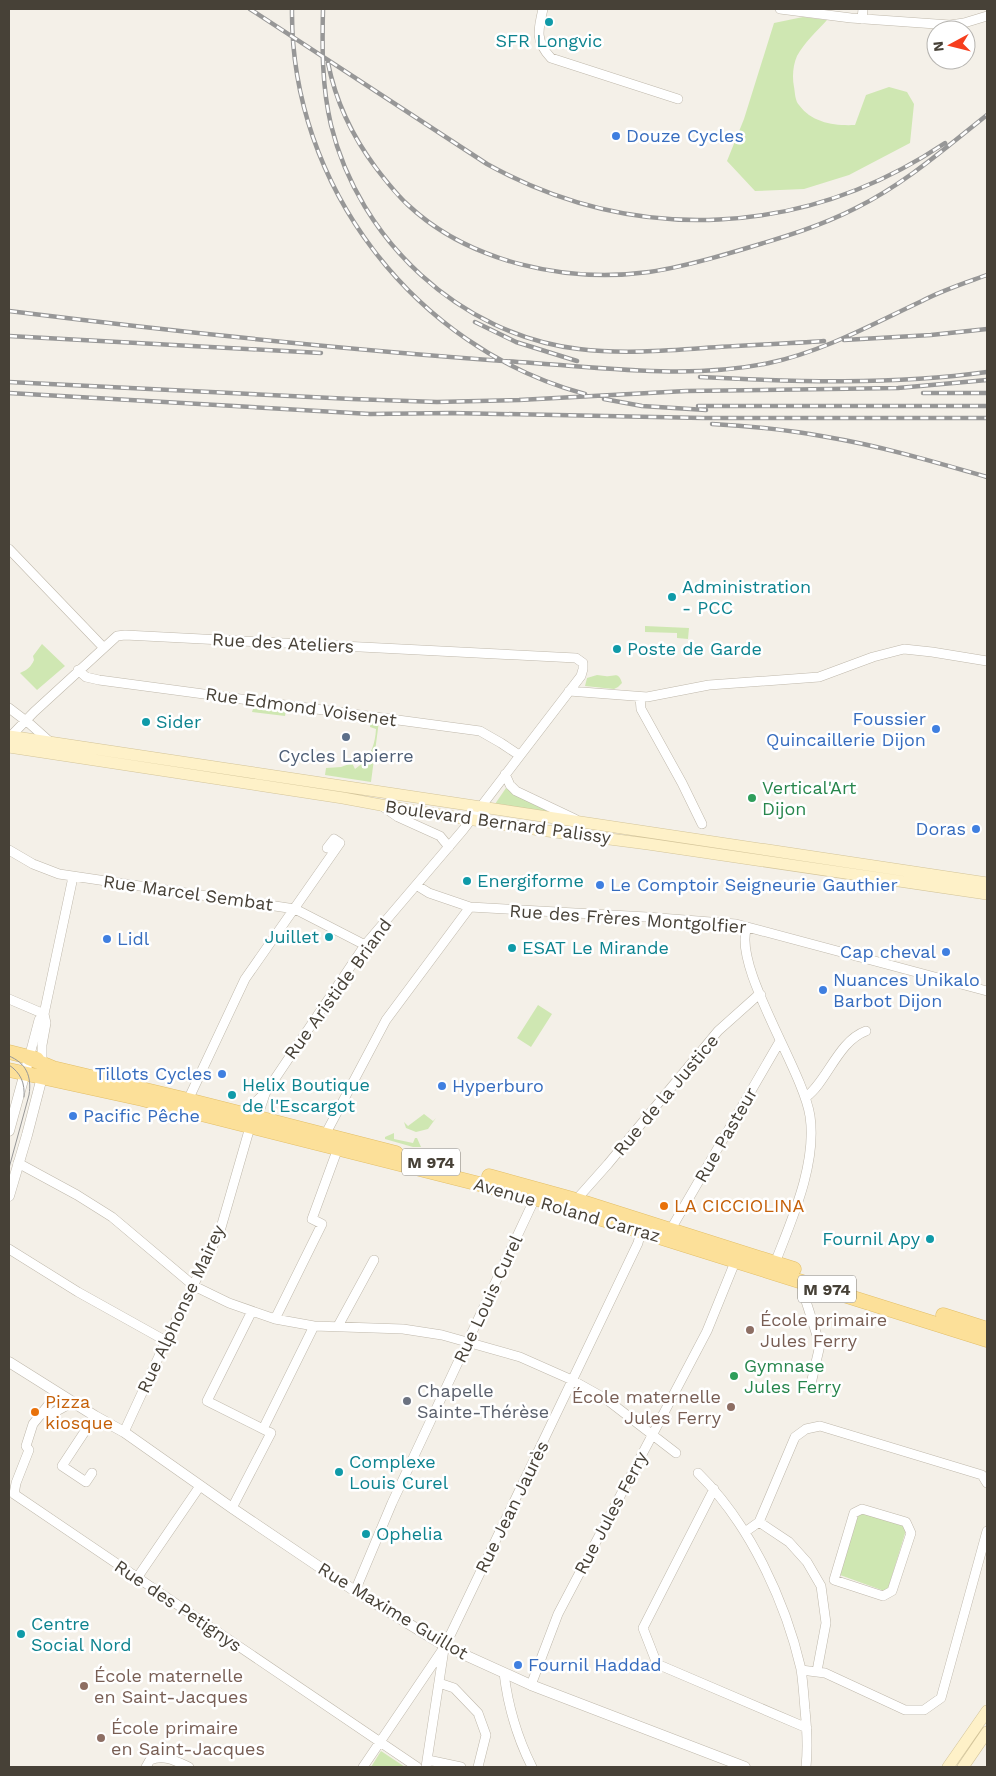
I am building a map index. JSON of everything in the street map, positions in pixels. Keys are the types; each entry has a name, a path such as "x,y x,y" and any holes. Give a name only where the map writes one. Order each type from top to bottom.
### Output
{"main road":[{"name":"Boulevard Bernard Palissy","path":"9,739 49,742 987,883"},
{"name":"Boulevard Bernard Palissy","path":"9,739 470,820 987,894"},
{"name":"M 974","path":"9,1052 42,1067 142,1094"},
{"name":"M 974","path":"9,1070 25,1073 42,1067 53,1068 129,1086 142,1094"},
{"name":"Avenue Roland Carraz","path":"142,1094 188,1100 243,1114 254,1123 338,1148 535,1198 987,1340"},
{"name":"Avenue Roland Carraz","path":"142,1094 231,1122 254,1123 325,1135 576,1200 987,1329"},
{"path":"641,1231 671,1229"},
{"path":"948,1767 987,1711"},
{"path":"964,1767 987,1732"}],"street":[{"path":"543,9 538,28 539,40 543,50 551,58 678,99"},
{"path":"780,9 851,14 862,19 950,25 964,24 987,16"},
{"path":"862,19 863,9"},
{"path":"9,549 104,648"},
{"name":"Rue des Ateliers","path":"9,739 25,720 78,670 117,636 125,635 578,659 584,665 581,676"},
{"path":"569,691 652,697 709,685 819,677 873,657 904,649 987,661"},
{"name":"Rue Edmond Voisenet","path":"78,670 86,677 99,680 480,731 519,756"},
{"name":"Rue Aristide Briand","path":"243,1114 266,1092 365,945 449,847 581,676"},
{"path":"640,697 641,709 682,783 702,824"},
{"path":"9,708 49,742"},
{"name":"Boulevard Bernard Palissy","path":"505,774 510,785 516,791 582,823"},
{"path":"380,805 398,817 440,836 449,847"},
{"path":"188,1100 245,979 340,843 334,839 327,848"},
{"name":"Rue Marcel Sembat","path":"9,850 45,870 73,877 295,909 365,945"},
{"path":"9,1196 40,1091 42,1045 46,1023 44,1014 73,877"},
{"name":"Rue des Frères Montgolfier","path":"416,885 429,893 470,907 657,918 724,923 747,927 987,991"},
{"path":"325,1135 386,1020 470,907"},
{"path":"747,927 744,945 780,1042 806,1097 810,1117 811,1138 808,1171 775,1263"},
{"name":"Rue de la Justice","path":"576,1200 718,1031 740,1010 761,995"},
{"path":"9,999 44,1014"},
{"path":"42,1067 39,1020 44,1014"},
{"path":"806,1097 856,1034 866,1031"},
{"name":"Rue Pasteur","path":"671,1229 780,1042"},
{"path":"9,1131 25,1073"},
{"name":"Rue Aristide Briand","path":"254,1123 266,1092"},
{"name":"Rue Alphonse Mairey","path":"124,1432 220,1231 254,1123"},
{"path":"274,1319 322,1224 312,1219 338,1148"},
{"path":"18,1163 112,1216 194,1286 229,1304 274,1319 314,1326 403,1329 442,1335 520,1357 572,1380 606,1399 676,1453"},
{"name":"Rue Louis Curel","path":"355,1591 392,1503 535,1198"},
{"name":"Rue Jean Jaurès","path":"445,1646 638,1243 641,1231"},
{"path":"9,1249 78,1292 166,1341"},
{"path":"338,1326 374,1260"},
{"name":"Rue Jules Ferry","path":"531,1685 558,1614 706,1331 735,1262"},
{"path":"804,1282 804,1295 820,1345 810,1388"},
{"path":"252,1312 207,1401 267,1431"},
{"path":"232,1508 314,1326"},
{"name":"Rue Maxime Guillot","path":"9,1362 124,1432 355,1591 445,1646 531,1685 745,1767"},
{"name":"Rue des Petignys","path":"58,1393 33,1424 26,1446 30,1450 16,1483 14,1494 378,1743 417,1767"},
{"path":"41,1414 51,1414 73,1402"},
{"path":"92,1473 86,1482 62,1466 95,1416"},
{"path":"745,1532 759,1522 795,1437 806,1429 820,1426 982,1475 987,1483"},
{"path":"698,1473 714,1489 745,1532 776,1594 791,1634 801,1670 807,1728 806,1767"},
{"path":"138,1578 200,1486"},
{"path":"714,1489 642,1628 657,1664 807,1728"},
{"path":"821,1586 834,1580 883,1596 892,1591 911,1533 906,1522 862,1509 854,1513 834,1580"},
{"path":"759,1522 789,1542 807,1562 821,1586 826,1623 817,1671"},
{"path":"801,1670 825,1673 905,1710 924,1710 941,1698 983,1567 987,1531"},
{"path":"445,1646 427,1763 461,1767"},
{"path":"363,1767 445,1646"},
{"path":"504,1674 507,1697 514,1723 524,1752 532,1767"},
{"path":"439,1684 454,1688 478,1713 486,1735 478,1767"},
{"path":"146,1767 150,1760 159,1756 177,1761 189,1767"}],"green space":[{"path":"803,17 827,20 803,46 797,56 794,67 793,79 796,99 804,111 817,120 824,122 855,125 866,95 889,87 907,92 914,104 910,143 849,175 804,189 755,191 727,161 744,119 774,23"},
{"path":"645,626 689,628 688,639 677,638 677,633 645,632"},
{"path":"42,644 65,666 37,690 20,673 32,665 33,656"},
{"path":"597,675 615,675 619,677 622,683 614,689 585,686 587,678"},
{"path":"254,706 286,710 285,716 252,712"},
{"path":"370,721 379,721 371,782 325,775 326,768 341,767 352,763 355,769 364,761 371,752 376,729 370,727"},
{"path":"506,788 550,812 495,804"},
{"path":"538,1005 552,1014 531,1047 517,1038"},
{"path":"424,1114 433,1121 436,1118 428,1129 416,1132 406,1128 404,1122 408,1126"},
{"path":"394,1133 394,1139 413,1143 415,1138 417,1138 421,1147 413,1147 385,1139 385,1137"},
{"path":"859,1512 907,1527 887,1592 840,1575"},
{"path":"381,1751 405,1767 371,1767"}],"tram line":[{"path":"9,1056 24,1066 30,1082 29,1095 9,1168"},
{"path":"9,1065 17,1071 21,1079 24,1087 24,1097"}],"railway":[{"path":"250,9 487,164 543,190 601,209 660,218 719,220 778,213 835,197 891,174 945,143"},
{"path":"292,9 297,74 313,137 339,196 374,250 417,298 467,339 523,371 585,394"},
{"path":"323,9 324,82 328,111 345,167 365,207 390,243 421,275 456,302 494,324 535,340 579,349 641,352 824,341"},
{"path":"328,63 340,105 352,131 376,168 408,205 433,225 460,241 490,255 553,271 585,274 618,275 674,268 735,252 816,226 856,208 892,188 987,115"},
{"path":"9,311 199,333 391,352 644,371 708,371 769,363 808,352 828,345 938,293 987,275"},
{"path":"475,322 516,342 577,361"},
{"path":"844,340 931,335 987,329"},
{"path":"9,336 321,353"},
{"path":"700,377 880,381 987,372"},
{"path":"9,382 437,402 519,400 686,391 898,388 987,380"},
{"path":"9,393 370,414 452,413 703,418 987,418"},
{"path":"923,393 987,393"},
{"path":"604,399 642,406 706,410"},
{"path":"698,406 987,406"},
{"path":"712,424 784,430 847,441 908,455 987,477"}],"place":[{"name":"SFR Longvic","path":"549,22"},
{"name":"Douze Cycles","path":"616,136"},
{"name":"Administration - PCC","path":"672,597"},
{"name":"Poste de Garde","path":"617,649"},
{"name":"Sider","path":"146,722"},
{"name":"Foussier Quincaillerie Dijon","path":"936,729"},
{"name":"Cycles Lapierre","path":"346,737"},
{"name":"Vertical'Art Dijon","path":"752,798"},
{"name":"Doras","path":"976,829"},
{"name":"Energiforme","path":"467,881"},
{"name":"Le Comptoir Seigneurie Gauthier","path":"600,885"},
{"name":"Juillet","path":"329,937"},
{"name":"Lidl","path":"107,939"},
{"name":"ESAT Le Mirande","path":"512,948"},
{"name":"Cap cheval","path":"946,952"},
{"name":"Nuances Unikalo Barbot Dijon","path":"823,990"},
{"name":"Tillots Cycles","path":"222,1074"},
{"name":"Hyperburo","path":"442,1086"},
{"name":"Helix Boutique de l'Escargot","path":"232,1095"},
{"name":"Pacific Pêche","path":"73,1116"},
{"name":"LA CICCIOLINA","path":"664,1206"},
{"name":"Fournil Apy","path":"930,1239"},
{"name":"École primaire Jules Ferry","path":"750,1330"},
{"name":"Gymnase Jules Ferry","path":"734,1376"},
{"name":"Chapelle Sainte-Thérèse","path":"407,1401"},
{"name":"École maternelle Jules Ferry","path":"731,1407"},
{"name":"Pizza kiosque","path":"35,1412"},
{"name":"Complexe Louis Curel","path":"339,1472"},
{"name":"Ophelia","path":"366,1534"},
{"name":"Centre Social Nord","path":"21,1634"},
{"name":"Fournil Haddad","path":"518,1665"},
{"name":"École maternelle en Saint-Jacques","path":"84,1686"},
{"name":"École primaire en Saint-Jacques","path":"101,1738"}]}
